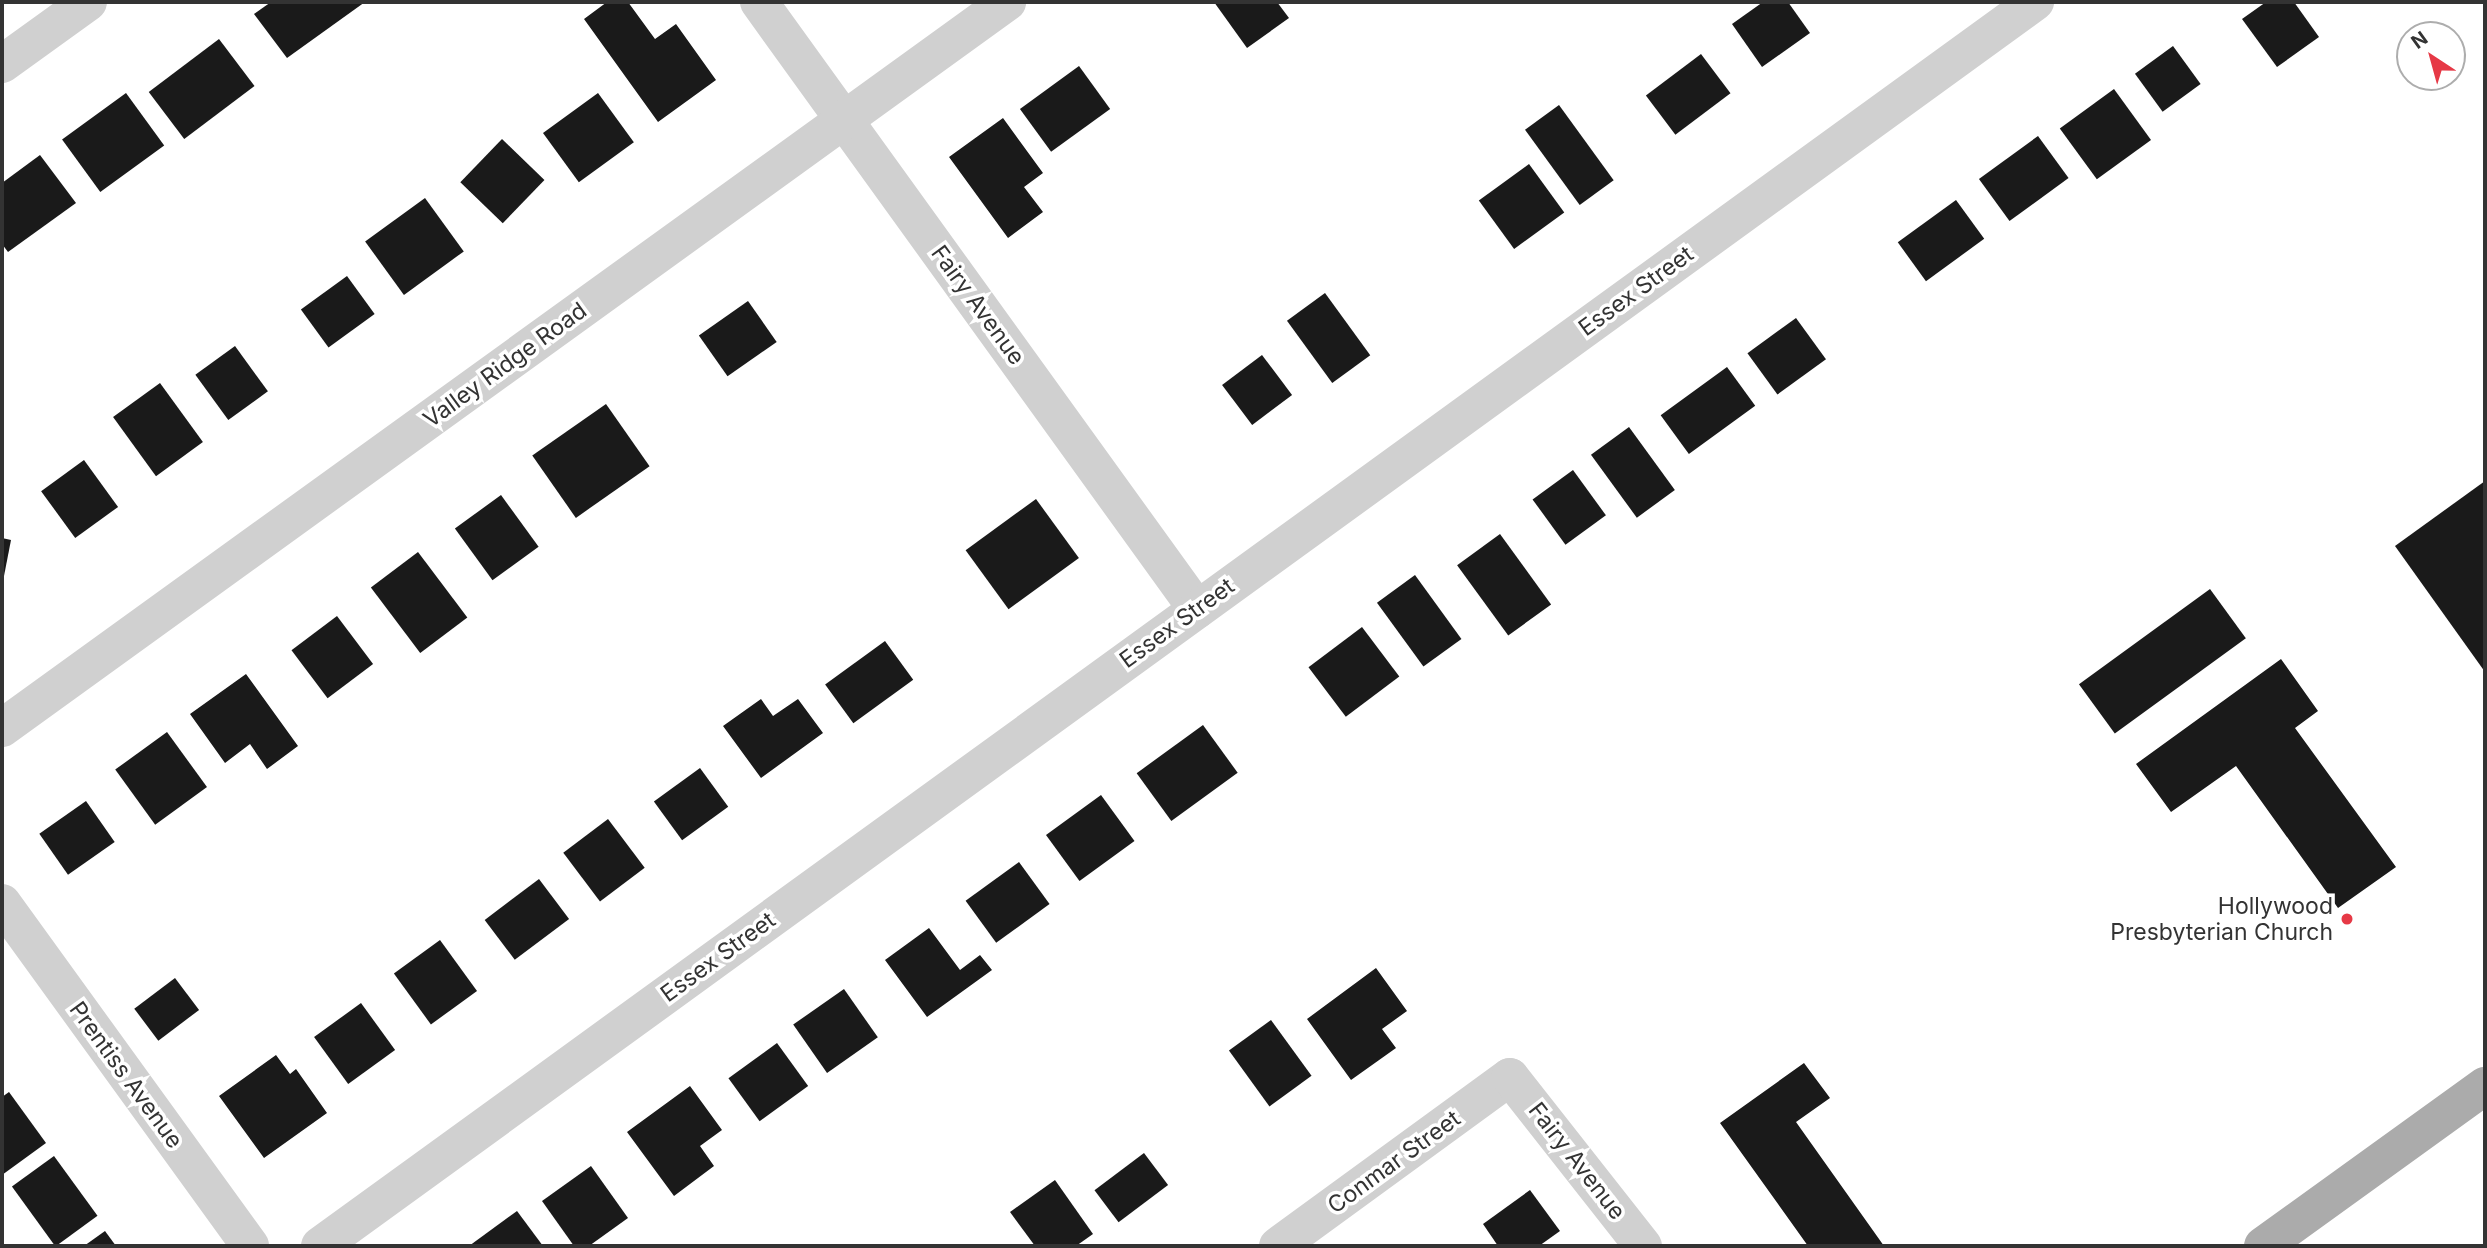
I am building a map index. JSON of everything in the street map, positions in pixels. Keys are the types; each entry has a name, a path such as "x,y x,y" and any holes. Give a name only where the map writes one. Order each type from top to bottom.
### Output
{"main road":[{"path":"2263,1246 2485,1086"}],"street":[{"path":"2,64 88,2"},
{"name":"Fairy Avenue","path":"759,2 1197,608"},
{"name":"Valley Ridge Road","path":"2,728 1007,2"},
{"name":"Essex Street","path":"320,1246 2035,2"},
{"name":"Prentiss Avenue","path":"2,903 250,1246"},
{"name":"Fairy Avenue","path":"1510,1077 1643,1246"},
{"name":"Conmar Street","path":"1278,1246 1510,1077"}],"building":[{"path":"271,2 365,2 287,58 254,14"},
{"path":"607,2 628,2 655,39 676,24 716,80 658,122 584,19"},
{"path":"1214,2 1277,2 1289,18 1247,48"},
{"path":"1763,2 1788,2 1810,33 1762,67 1732,24"},
{"path":"2266,2 2294,2 2319,37 2277,67 2242,19"},
{"path":"219,39 255,86 184,139 149,92"},
{"path":"2173,46 2201,84 2163,112 2135,74"},
{"path":"1701,54 1730,93 1675,135 1646,96"},
{"path":"1079,66 1110,109 1051,152 1020,109"},
{"path":"2114,89 2151,140 2097,179 2060,128"},
{"path":"126,93 164,146 100,192 62,139"},
{"path":"598,93 634,142 579,182 543,133"},
{"path":"1559,105 1614,180 1580,205 1525,130"},
{"path":"1003,118 1043,173 1024,187 1043,212 1008,238 949,157"},
{"path":"2038,136 2069,178 2010,221 1979,179"},
{"path":"502,139 544,180 503,223 460,182"},
{"path":"40,155 76,203 8,252 2,244 2,183"},
{"path":"1529,164 1564,213 1514,249 1479,200"},
{"path":"425,198 464,251 404,295 365,241"},
{"path":"1956,200 1984,239 1926,281 1898,242"},
{"path":"347,276 375,314 329,348 301,310"},
{"path":"1325,293 1370,355 1332,383 1287,321"},
{"path":"748,301 777,342 728,376 699,335"},
{"path":"1796,318 1826,359 1777,395 1747,353"},
{"path":"235,346 268,391 228,420 195,375"},
{"path":"1262,355 1292,395 1252,425 1222,385"},
{"path":"1727,367 1755,406 1689,454 1661,415"},
{"path":"160,383 203,442 156,476 113,417"},
{"path":"606,404 650,466 576,518 532,456"},
{"path":"1629,427 1675,490 1637,518 1591,455"},
{"path":"84,460 118,507 75,538 41,491"},
{"path":"1573,470 1606,515 1565,545 1533,499"},
{"path":"2485,481 2485,672 2395,546"},
{"path":"501,495 539,547 493,580 455,529"},
{"path":"1036,499 1079,558 1009,609 966,550"},
{"path":"1500,534 1551,604 1508,636 1457,565"},
{"path":"2,538 11,540 4,576 2,575"},
{"path":"418,552 467,617 420,653 371,588"},
{"path":"1415,575 1461,639 1423,667 1377,603"},
{"path":"2210,589 2246,638 2115,734 2079,684"},
{"path":"337,616 373,664 328,698 291,650"},
{"path":"1362,627 1399,677 1346,717 1308,667"},
{"path":"885,641 913,680 853,723 825,684"},
{"path":"2281,659 2318,711 2295,728 2396,867 2338,908 2236,766 2171,812 2136,764"},
{"path":"246,674 298,746 267,769 250,744 225,763 190,714"},
{"path":"761,699 773,716 798,699 823,733 761,778 723,726"},
{"path":"1203,725 1238,773 1171,821 1137,773"},
{"path":"167,732 207,787 155,825 115,770"},
{"path":"700,768 728,807 682,840 654,802"},
{"path":"1101,795 1135,841 1079,881 1046,835"},
{"path":"86,801 115,842 68,875 39,834"},
{"path":"608,819 645,868 600,901 563,853"},
{"path":"1019,862 1050,904 996,943 966,901"},
{"path":"539,879 569,919 515,960 485,920"},
{"path":"929,928 960,970 980,955 992,970 927,1017 885,960"},
{"path":"440,940 477,991 431,1024 394,974"},
{"path":"1376,968 1407,1011 1382,1029 1396,1048 1351,1080 1307,1019"},
{"path":"175,978 199,1010 158,1041 134,1009"},
{"path":"844,989 878,1037 827,1073 793,1025"},
{"path":"361,1003 395,1050 348,1084 314,1037"},
{"path":"1271,1020 1312,1076 1269,1106 1229,1051"},
{"path":"777,1043 808,1086 760,1121 728,1078"},
{"path":"276,1055 290,1074 296,1069 327,1113 264,1158 219,1096"},
{"path":"1804,1063 1830,1098 1796,1122 1884,1246 1808,1246 1720,1123"},
{"path":"690,1086 722,1130 700,1146 714,1166 674,1196 627,1132"},
{"path":"9,1092 46,1143 2,1175 2,1097"},
{"path":"1144,1153 1168,1185 1119,1222 1094,1190"},
{"path":"54,1156 97,1216 55,1246 12,1187"},
{"path":"591,1166 628,1218 589,1246 574,1246 542,1201"},
{"path":"1055,1180 1093,1234 1076,1246 1035,1246 1010,1212"},
{"path":"1530,1190 1560,1231 1539,1246 1498,1246 1483,1224"},
{"path":"517,1211 543,1246 469,1246"},
{"path":"105,1231 116,1246 84,1246"}],"place":[{"name":"Hollywood Presbyterian Church","path":"2347,919"}]}
